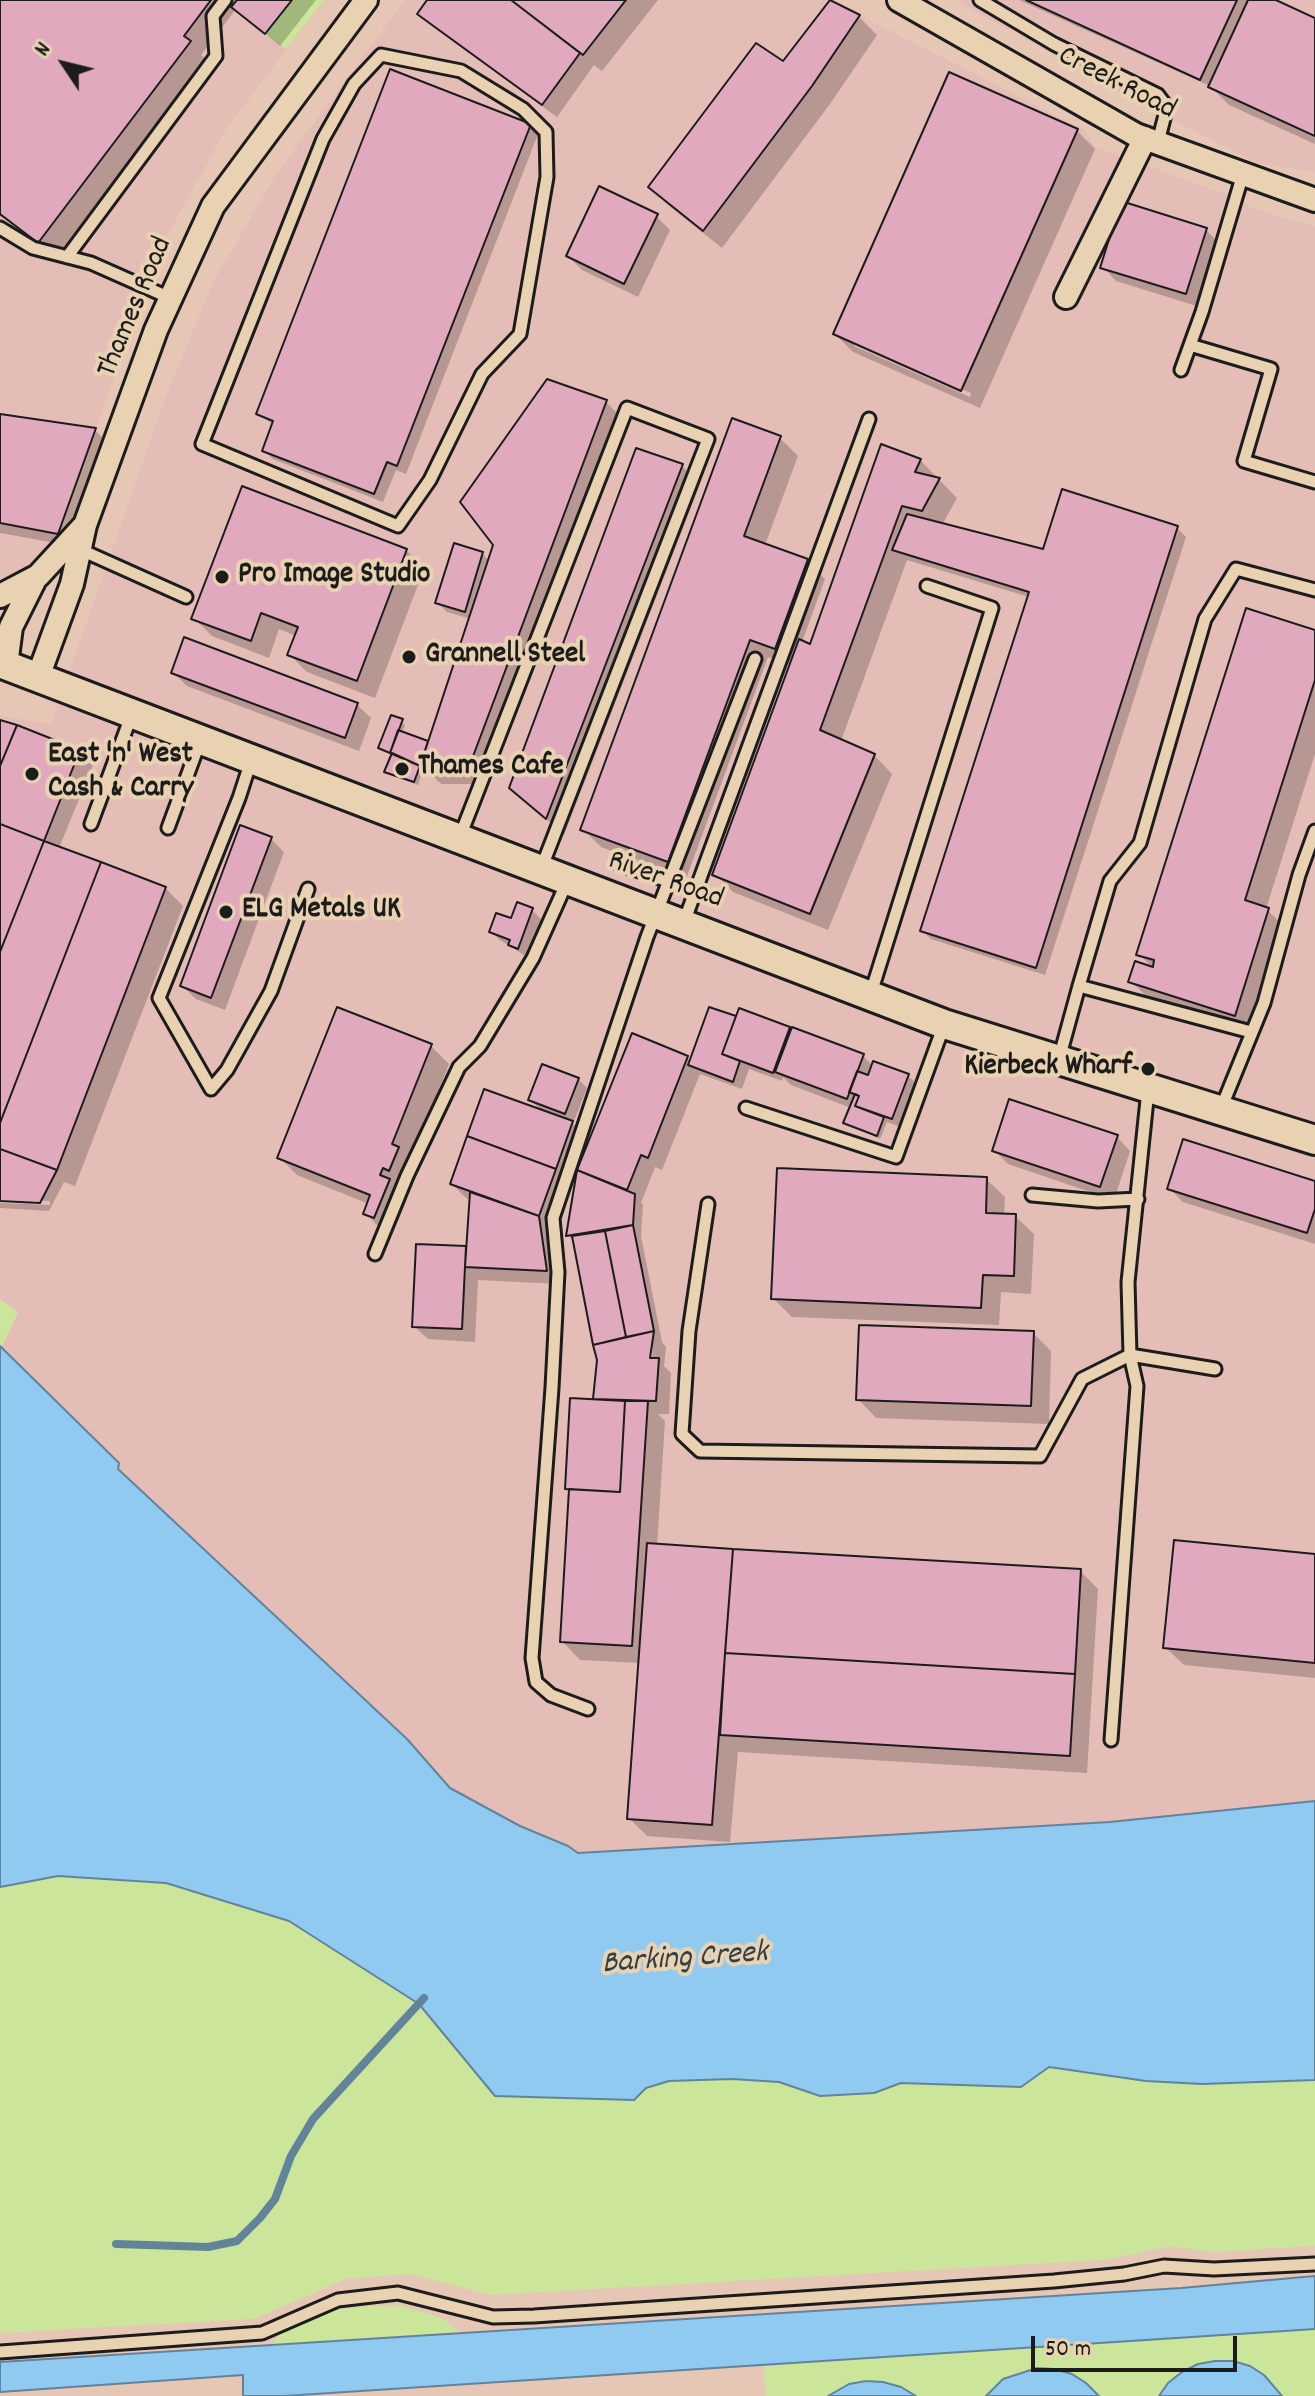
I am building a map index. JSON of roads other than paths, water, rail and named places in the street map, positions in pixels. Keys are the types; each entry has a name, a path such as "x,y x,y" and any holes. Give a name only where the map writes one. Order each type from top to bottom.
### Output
{"street":[{"name":"Thames Road","path":"38,677 72,584 85,525 156,330 213,206 366,0"},
{"name":"Creek Road","path":"913,3 1151,140 1315,200"},
{"path":"1066,297 1151,140"},
{"path":"3,664 11,627 25,595 38,576 85,525"},
{"path":"0,596 38,576"},
{"name":"River Road","path":"3,664 944,1024 1315,1140"}],"lane":[{"path":"67,257 216,56 213,16 225,0"},
{"path":"980,0 1054,44 1158,95 1167,107 1151,140"},
{"path":"381,55 461,71 523,109 546,132 547,177 520,334 482,374 430,480 398,526 202,444 323,139 354,84 381,55"},
{"path":"1181,370 1243,174"},
{"path":"0,228 33,248 91,263 170,298"},
{"path":"1190,345 1271,369 1244,461 1315,482"},
{"path":"459,839 627,408 708,439 540,871"},
{"path":"682,925 869,419"},
{"path":"79,549 186,597"},
{"path":"1058,1062 1110,881 1140,843 1205,619 1236,569 1315,590"},
{"path":"870,997 992,608 927,586"},
{"path":"588,1709 551,1695 536,1682 532,1658 558,1272 553,1218 655,915 755,659"},
{"path":"91,824 132,714"},
{"path":"168,828 200,740"},
{"path":"251,760 239,798 159,998 211,1089 227,1070 271,991 308,889"},
{"path":"1219,1111 1277,961 1299,875 1315,831"},
{"path":"619,864 668,881"},
{"path":"375,1254 407,1176 459,1067 480,1046 533,958 567,882"},
{"path":"1079,986 1251,1032"},
{"path":"746,1108 896,1157 944,1024"},
{"path":"1111,1740 1137,1386 1130,1355 1128,1282 1148,1089"},
{"path":"1032,1195 1098,1201 1138,1199"},
{"path":"708,1204 689,1331 682,1434 700,1451 1040,1456 1082,1379 1130,1355 1215,1369"},
{"path":"0,2352 262,2333 338,2300 398,2293 493,2317 534,2316 1054,2281 1124,2274 1164,2266 1214,2269 1315,2264"}],"water":[{"name":"Barking Creek","path":"0,1346 119,1463 118,1469 407,1739 450,1788 578,1853 1110,1822 1315,1801 1315,2080 1202,2084 1146,2081 1049,2067 1021,2087 901,2083 874,2093 820,2096 779,2082 732,2079 669,2081 646,2088 634,2100 495,2096 419,2004 289,1921 166,1883 58,1876 0,1887"},
{"path":"1315,2276 1315,2329 284,2396 243,2396 243,2375 0,2392 0,2362 1181,2288"},
{"path":"1233,2361 1250,2366 1264,2375 1282,2396 1159,2396 1168,2383 1182,2372 1198,2364"},
{"path":"1037,2368 1072,2374 1099,2396 986,2396 1003,2379"},
{"path":"866,2381 901,2387 916,2396 828,2396 849,2384"}],"waterway":[{"path":"116,2244 208,2247 237,2241 275,2199 291,2156 313,2119 424,1998"}],"place":[{"name":"Pro Image Studio","path":"222,577"},
{"name":"Grannell Steel","path":"409,657"},
{"name":"Thames Cafe","path":"402,769"},
{"name":"East 'n' West Cash & Carry","path":"32,774"},
{"name":"ELG Metals UK","path":"226,912"},
{"name":"Kierbeck Wharf","path":"1148,1069"}]}
